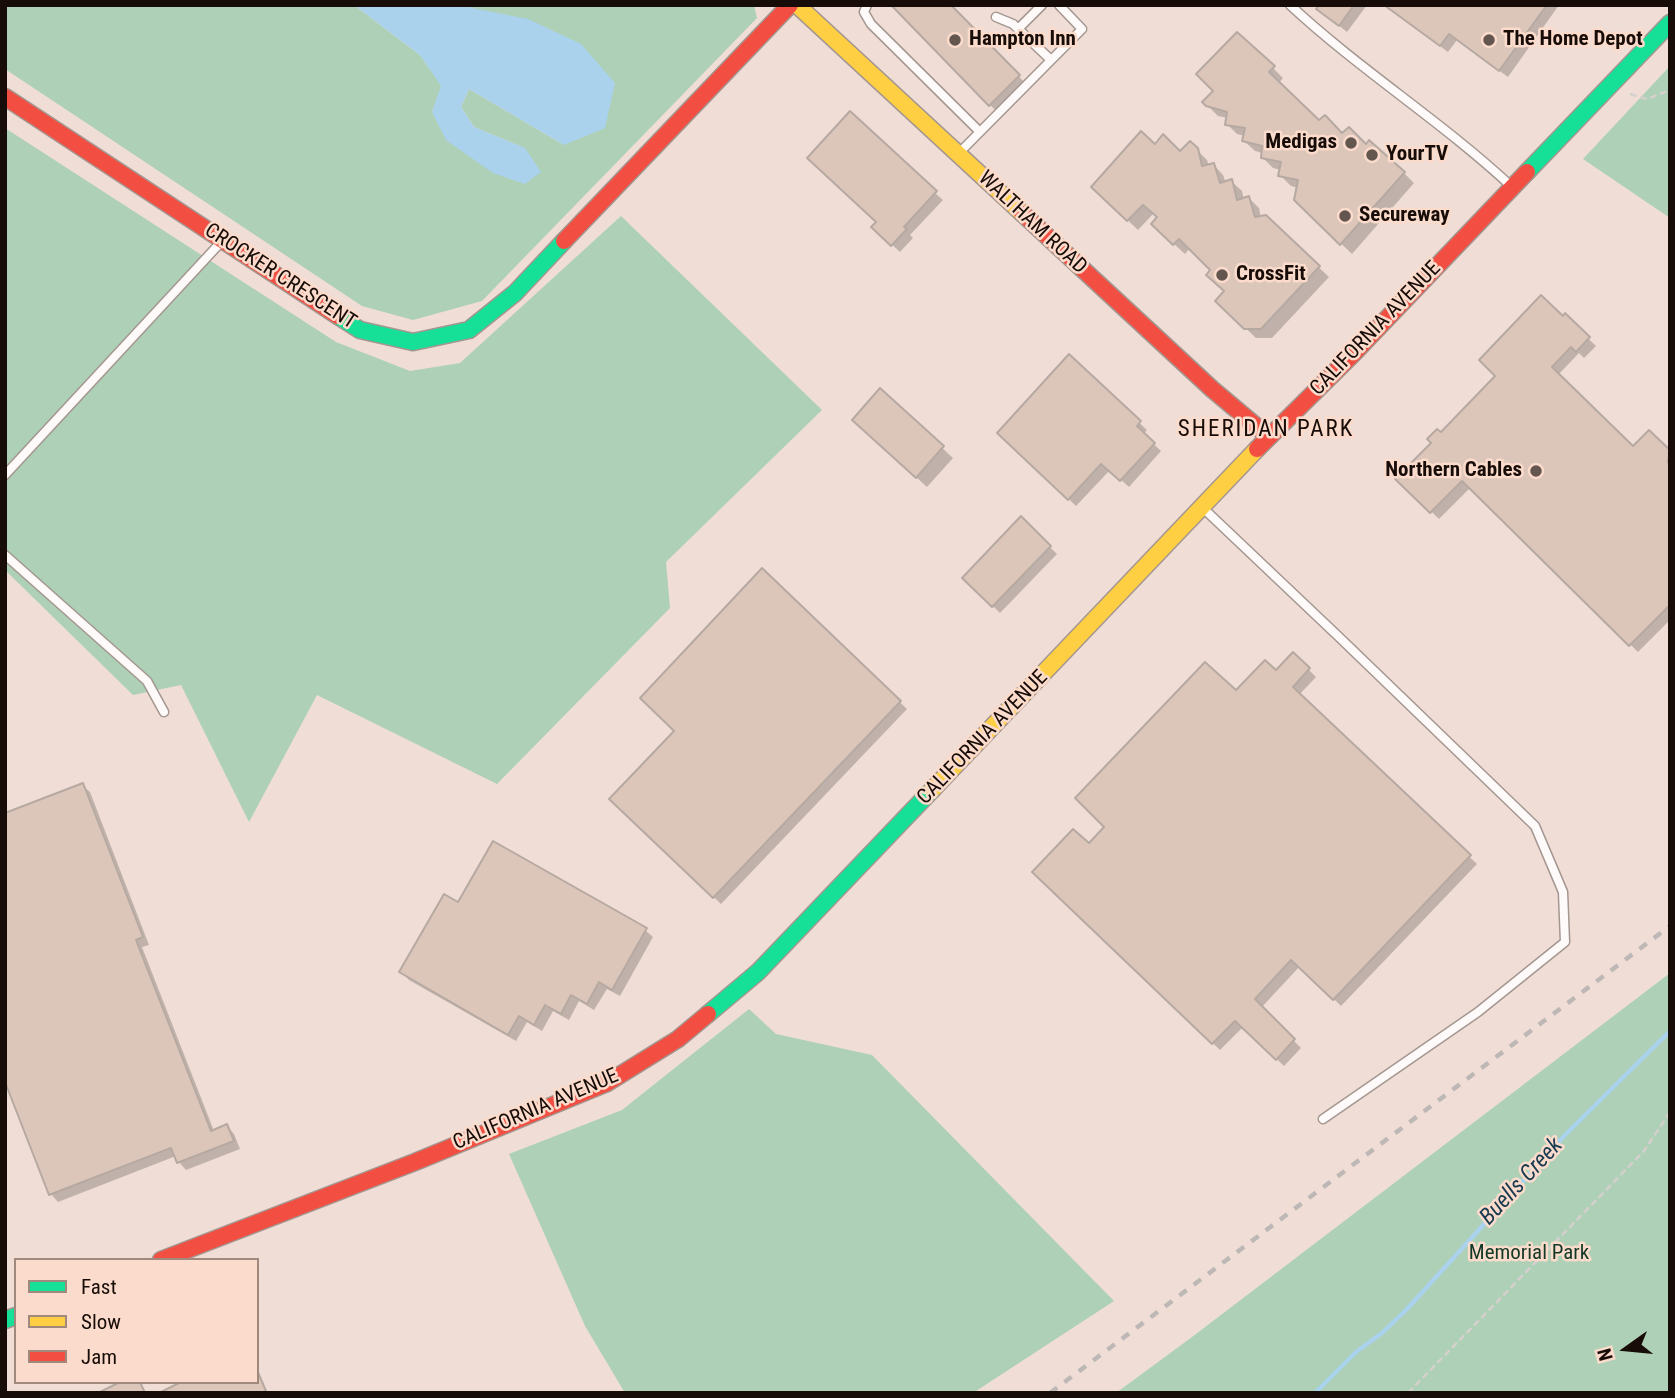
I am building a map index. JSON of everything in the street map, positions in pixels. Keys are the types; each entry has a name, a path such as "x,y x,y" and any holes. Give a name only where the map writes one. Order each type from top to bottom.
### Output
{"street":[{"name":"CROCKER CRESCENT","path":"5,97 360,330 413,342 470,330 515,293 790,5"},
{"name":"WALTHAM ROAD","path":"797,5 1212,389 1269,437"},
{"name":"CALIFORNIA AVENUE","path":"166,1258 415,1162 607,1083 678,1039 758,972 1269,437 1670,23"}],"lane":[{"path":"867,5 864,12 871,24 980,132"},
{"path":"1018,29 1042,5"},
{"path":"958,154 1082,29 1059,5"},
{"path":"1290,5 1332,44 1484,161 1513,188"},
{"path":"996,17 1013,24 1051,60"},
{"path":"5,475 222,240"},
{"path":"1203,508 1535,827 1563,892 1565,942 1478,1012 1323,1119"},
{"path":"5,555 147,681 164,712"}],"path":[{"path":"1609,88 1647,99 1670,90"},
{"path":"1408,1393 1644,1151 1670,1112"}],"green space":[{"path":"5,5 354,5 420,55 442,86 432,112 525,148 474,127 461,107 469,89 564,145 468,5 754,5 757,18 482,301 413,320 362,306 5,69"},
{"path":"1670,66 1670,218 1583,159"},
{"path":"5,128 336,342 410,371 460,363 621,216 822,410 666,562 670,608 497,784 317,695 249,822 181,685 133,695 5,570"},
{"name":"Memorial Park","path":"1670,973 1670,1393 1116,1393 1192,1337"},
{"path":"749,1009 776,1034 872,1055 1114,1301 973,1393 625,1393 585,1326 509,1154 622,1110"}],"water":[{"path":"354,5 468,5 528,19 581,44 615,83 605,128 564,145 469,89 461,107 474,127 525,148 541,172 525,184 493,173 446,140 432,112 441,86 420,55"}],"building":[{"name":"Hampton Inn","path":"891,5 951,5 1020,75 989,106"},
{"path":"1319,5 1354,5 1339,26 1316,9"},
{"name":"The Home Depot","path":"1384,5 1547,5 1499,71 1449,34 1440,46"},
{"path":"1237,32 1275,66 1269,72 1319,120 1325,115 1342,133 1349,127 1366,144 1369,140 1405,172 1340,245 1294,200 1298,180 1278,176 1281,162 1261,158 1262,146 1242,141 1245,128 1225,125 1227,112 1206,106 1202,102 1213,91 1196,74"},
{"path":"850,111 937,191 904,227 907,229 891,246 871,227 876,222 807,158"},
{"path":"1141,131 1155,144 1163,134 1180,151 1190,141 1198,148 1202,166 1214,163 1220,183 1232,179 1237,200 1249,196 1255,217 1266,215 1320,266 1261,329 1244,329 1215,301 1224,291 1206,275 1210,270 1179,239 1173,245 1151,224 1157,217 1143,205 1127,221 1091,187"},
{"name":"Northern Cables","path":"1541,295 1590,337 1576,352 1571,347 1552,367 1633,446 1649,430 1670,450 1670,605 1629,646 1462,481 1430,513 1395,479 1431,443 1427,439 1437,429 1441,432 1495,376 1479,360"},
{"path":"1069,354 1141,421 1137,426 1155,443 1120,481 1101,464 1068,500 997,433"},
{"path":"880,388 944,446 916,478 852,420"},
{"path":"1021,516 1051,546 992,607 962,578"},
{"path":"762,568 901,701 713,898 609,799 674,731 640,698"},
{"path":"1293,652 1310,668 1293,687 1471,855 1333,1000 1291,960 1255,999 1295,1039 1276,1060 1235,1021 1212,1044 1032,872 1073,829 1089,843 1104,827 1075,798 1205,662 1236,690 1265,660 1276,670"},
{"path":"83,783 143,937 136,940 211,1131 227,1124 234,1141 177,1163 171,1148 49,1195 5,1082 5,813"},
{"path":"493,841 647,928 612,990 599,982 587,1004 571,995 561,1014 545,1005 534,1025 519,1016 508,1035 399,972 444,894 458,902"},
{"path":"259,1375 266,1391 262,1393 159,1393 177,1384 259,1384"},
{"path":"116,1384 141,1384 145,1393 98,1393"}],"waterway":[{"name":"Buells Creek","path":"1315,1393 1356,1352 1382,1333 1407,1309 1565,1135 1670,1031"}],"railway":[{"path":"1050,1393 1670,926"}],"traffic: fast":[{"path":"1527,172 1670,23"},
{"path":"338,316 360,330 413,342 469,330 515,293 564,241"},
{"path":"708,1014 758,972 932,790"},
{"path":"5,1320 14,1317"}],"traffic: slow":[{"path":"797,5 1022,213"},
{"path":"932,790 1257,449"}],"traffic: jam":[{"path":"564,241 790,5"},
{"path":"5,97 338,316"},
{"path":"1257,449 1355,352 1527,172"},
{"path":"1022,213 1212,389 1269,437"},
{"path":"166,1258 415,1162 607,1083 678,1039 708,1014"}],"place":[{"name":"Hampton Inn","path":"955,40"},
{"name":"The Home Depot","path":"1489,40"},
{"name":"Medigas","path":"1351,143"},
{"name":"YourTV","path":"1372,155"},
{"name":"Secureway","path":"1345,216"},
{"name":"CrossFit","path":"1222,275"},
{"name":"Northern Cables","path":"1536,471"}],"district":[{"name":"SHERIDAN PARK","path":"1266,430"}]}
